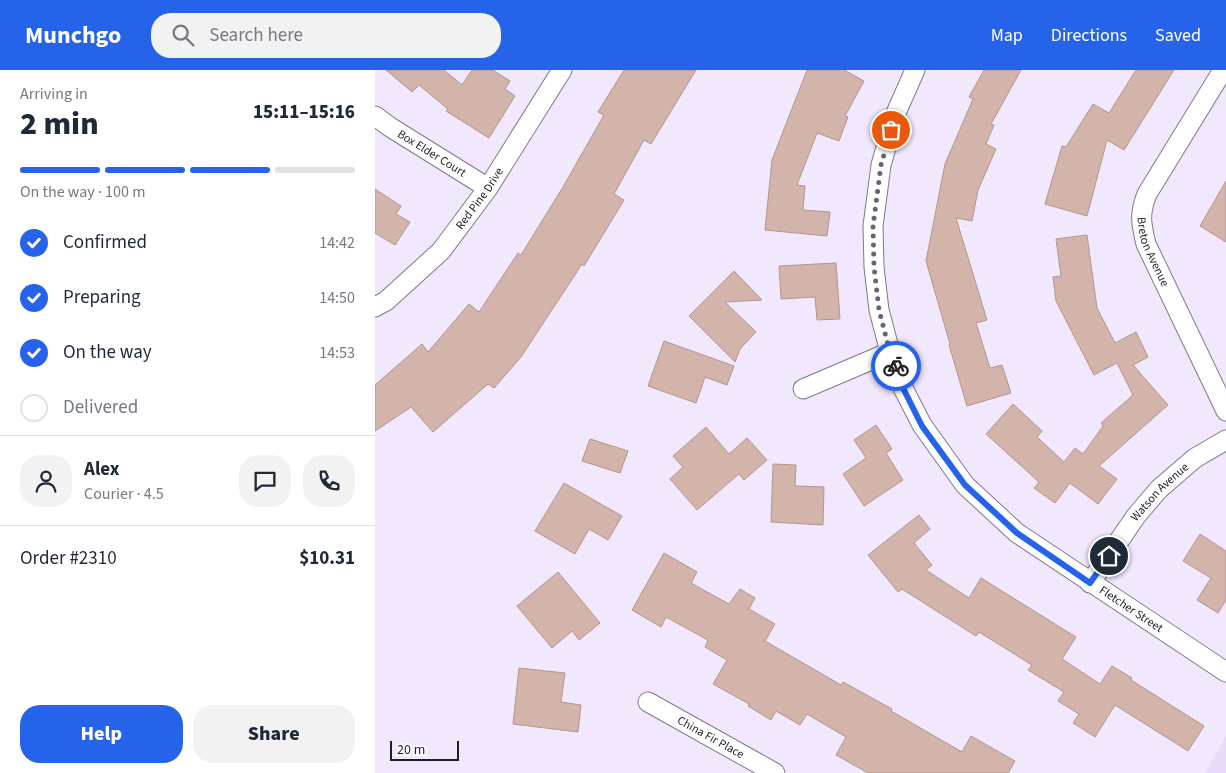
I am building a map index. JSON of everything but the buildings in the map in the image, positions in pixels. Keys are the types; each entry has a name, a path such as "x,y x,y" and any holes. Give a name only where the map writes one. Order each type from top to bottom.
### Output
{"street":[{"name":"Red Pine Drive","path":"375,307 386,300 441,251 488,188 562,70"},
{"name":"Fletcher Street","path":"915,70 896,113 881,165 873,226 879,310 890,352 903,388 922,426 965,485 1017,533 1226,672"},
{"name":"Breton Avenue","path":"1223,70 1147,194 1143,205 1141,222 1146,244 1226,411"},
{"name":"Box Elder Court","path":"375,116 488,188"},
{"path":"803,389 890,352"},
{"name":"Watson Avenue","path":"1090,583 1136,516 1159,489 1195,458 1226,440"},
{"name":"China Fir Place","path":"648,702 775,773"}],"shaded area":[{"path":"1226,736 1226,773 1205,773"}],"way so far":[{"path":"891,130 881,165 873,226 874,267 879,310 890,352 896,366"}],"route":[{"path":"896,366 903,388 922,426 965,485 1017,533 1090,583 1109,556"}]}
